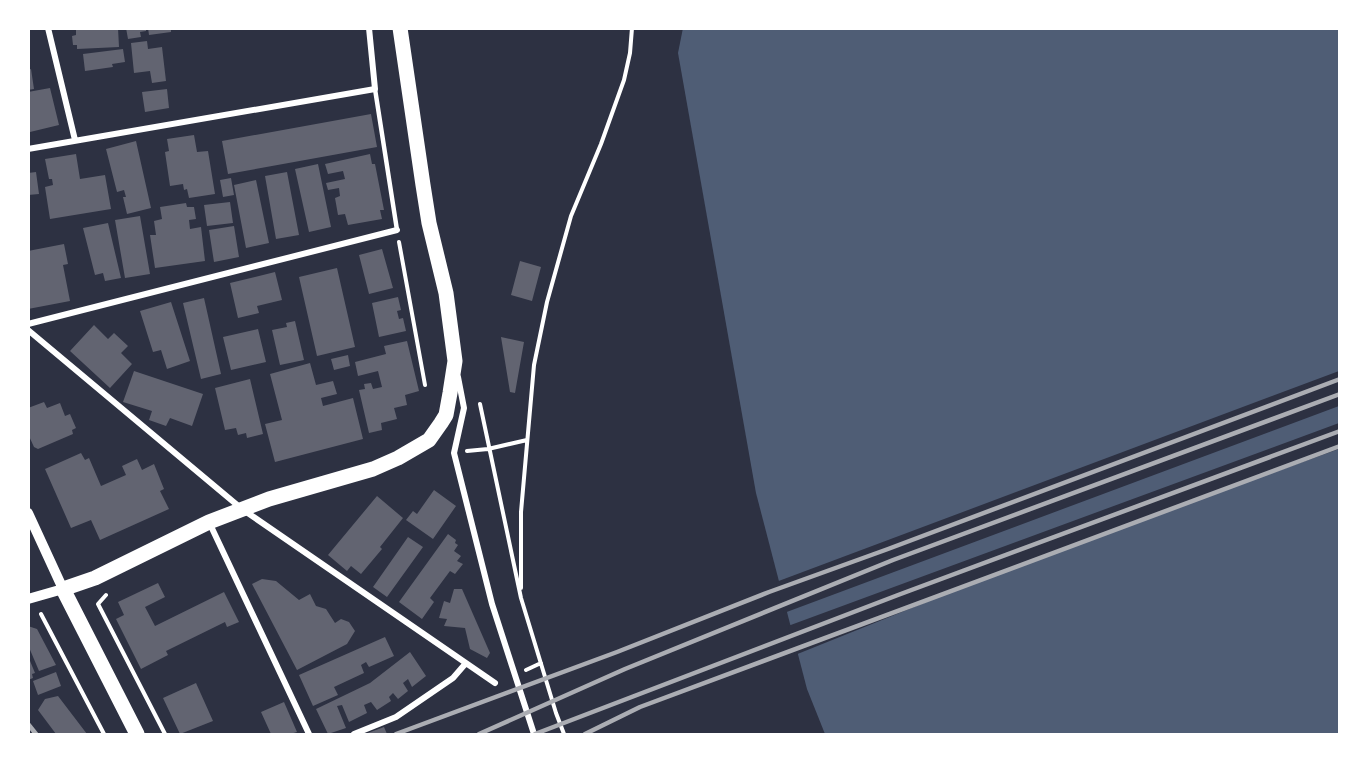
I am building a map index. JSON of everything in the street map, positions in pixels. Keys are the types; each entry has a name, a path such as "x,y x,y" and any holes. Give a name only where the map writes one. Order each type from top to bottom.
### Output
{"main road":[{"path":"137,735 63,590 95,578 138,555 242,509 373,469 398,459 422,445 435,434 446,415 455,361 446,293 429,223 400,28"}],"street":[{"path":"48,28 75,140"},
{"path":"28,149 375,89 369,28"},
{"path":"28,324 397,230"},
{"path":"28,330 242,509 495,683"},
{"path":"455,361 464,408 454,453 492,604 534,735"},
{"path":"28,513 63,590 28,599"},
{"path":"209,522 309,735"},
{"path":"354,735 396,717 453,678 466,663"}],"lane":[{"path":"375,89 397,230"}],"path":[{"path":"521,598 521,512 534,365 547,302 571,216 601,144 624,80 630,53 632,28"},
{"path":"397,230 425,386"},
{"path":"478,397 521,598 564,735"},
{"path":"489,449 527,440"},
{"path":"114,591 104,596 98,604 165,735"},
{"path":"41,614 104,735"}],"water":[{"path":"683,28 1339,29 1339,734 825,734 807,689 756,493 678,53"}],"pier":[{"path":"1339,371 1339,406 784,613 776,582"},
{"path":"1339,423 1339,449 1041,556 795,655 788,626"}],"building":[{"path":"76,28 118,28 119,47 77,49 77,45 73,45 72,36 76,35"},
{"path":"126,28 146,28 146,31 140,32 141,37 128,39"},
{"path":"148,28 171,28 171,32 149,35"},
{"path":"147,41 148,49 162,47 166,81 152,83 150,71 134,73 131,43"},
{"path":"123,49 125,62 112,64 113,67 85,71 83,54"},
{"path":"31,69 34,89 28,90 28,70"},
{"path":"50,88 59,125 30,132 28,92"},
{"path":"167,89 169,108 145,112 142,92"},
{"path":"371,114 377,147 228,174 222,141"},
{"path":"194,135 197,152 208,151 215,194 189,198 183,184 170,186 165,152 169,151 167,139"},
{"path":"136,141 151,208 127,214 123,197 126,197 124,190 117,192 106,149"},
{"path":"76,154 80,179 105,175 111,209 50,219 45,187 53,185 52,179 49,179 45,159"},
{"path":"370,154 372,164 375,164 384,210 380,210 382,219 348,225 345,214 338,215 335,198 340,196 339,188 328,190 326,183 345,179 343,171 328,174 325,164"},
{"path":"318,164 331,227 309,232 295,169"},
{"path":"36,172 39,194 28,195 28,173"},
{"path":"287,172 299,235 276,239 265,176"},
{"path":"231,178 234,195 223,197 220,180"},
{"path":"256,180 269,243 246,248 234,185"},
{"path":"230,202 233,223 207,226 204,205"},
{"path":"186,203 187,207 194,207 196,219 189,220 190,229 201,227 205,261 155,268 150,235 156,235 154,221 162,219 160,207"},
{"path":"140,216 150,274 125,278 115,220"},
{"path":"108,223 121,278 105,281 103,273 95,275 83,228"},
{"path":"234,226 239,257 214,262 209,230"},
{"path":"64,244 68,264 63,265 70,301 28,309 28,251"},
{"path":"382,249 393,288 369,294 359,255"},
{"path":"520,261 541,267 532,301 511,295"},
{"path":"337,268 355,347 317,356 299,277"},
{"path":"275,272 282,300 257,306 259,313 238,318 230,283"},
{"path":"398,297 401,310 397,311 399,319 403,318 406,331 379,337 372,303"},
{"path":"204,298 221,374 201,379 183,303"},
{"path":"171,302 190,361 167,369 161,350 153,352 140,311"},
{"path":"295,321 304,360 280,365 272,330 287,327 286,323"},
{"path":"94,325 108,339 114,333 128,346 121,353 132,364 110,388 70,351"},
{"path":"258,329 266,362 231,370 223,337"},
{"path":"501,337 524,342 515,393 510,392"},
{"path":"407,341 419,391 405,395 407,405 394,408 397,419 381,423 382,430 369,433 359,390 365,389 364,384 371,383 373,389 382,387 378,371 358,376 355,362 386,354 384,346"},
{"path":"348,355 350,366 334,370 331,359"},
{"path":"310,363 316,385 333,381 337,394 321,398 323,406 353,398 363,439 275,462 265,424 282,420 270,374"},
{"path":"134,371 203,394 192,426 170,418 166,426 149,420 152,411 123,402"},
{"path":"250,379 263,434 247,438 246,433 238,435 236,428 225,430 215,388"},
{"path":"44,402 47,408 60,403 65,416 70,414 76,428 72,430 73,434 38,449 34,447 28,434 28,408"},
{"path":"81,453 85,460 89,458 101,486 126,475 122,466 137,459 142,470 154,464 164,489 160,491 169,509 100,540 91,520 71,528 45,469"},
{"path":"434,490 456,506 433,539 406,520 413,511 417,514"},
{"path":"377,496 403,518 380,547 382,549 361,574 351,566 347,571 328,555"},
{"path":"448,534 456,540 455,543 458,545 454,551 461,556 457,561 463,564 455,574 450,571 430,598 434,602 422,619 399,602"},
{"path":"408,537 423,547 387,597 373,587"},
{"path":"262,579 276,581 299,600 310,594 316,606 326,609 335,623 341,619 349,622 355,631 347,644 297,670 252,584"},
{"path":"158,583 165,597 145,607 155,626 224,592 239,622 227,627 225,622 166,651 168,655 141,669 116,619 124,615 118,602"},
{"path":"454,589 462,589 490,653 487,658 470,649 465,628 444,626 447,619 439,618 444,601 450,603"},
{"path":"28,626 37,629 56,665 39,671 28,645"},
{"path":"385,637 394,656 369,667 366,662 361,665 364,673 334,687 338,695 313,706 299,675"},
{"path":"410,652 426,676 412,687 408,679 403,683 408,691 398,699 393,693 389,697 391,701 377,710 371,702 364,705 367,713 349,722 342,705 337,706 346,728 328,734 316,709 370,683"},
{"path":"28,656 35,673 32,674 33,678 28,680"},
{"path":"56,672 61,686 38,695 33,681"},
{"path":"196,683 213,721 180,734 163,698"},
{"path":"58,696 87,734 56,734 38,710 45,699"},
{"path":"284,702 297,732 271,734 261,712"},
{"path":"384,727 387,734 365,734"}],"railway":[{"path":"396,734 1340,379"},
{"path":"479,734 625,669 893,560 1340,394"},
{"path":"535,734 898,595 1340,431"},
{"path":"585,734 640,707 1340,446"},
{"path":"28,724 36,734"}]}
